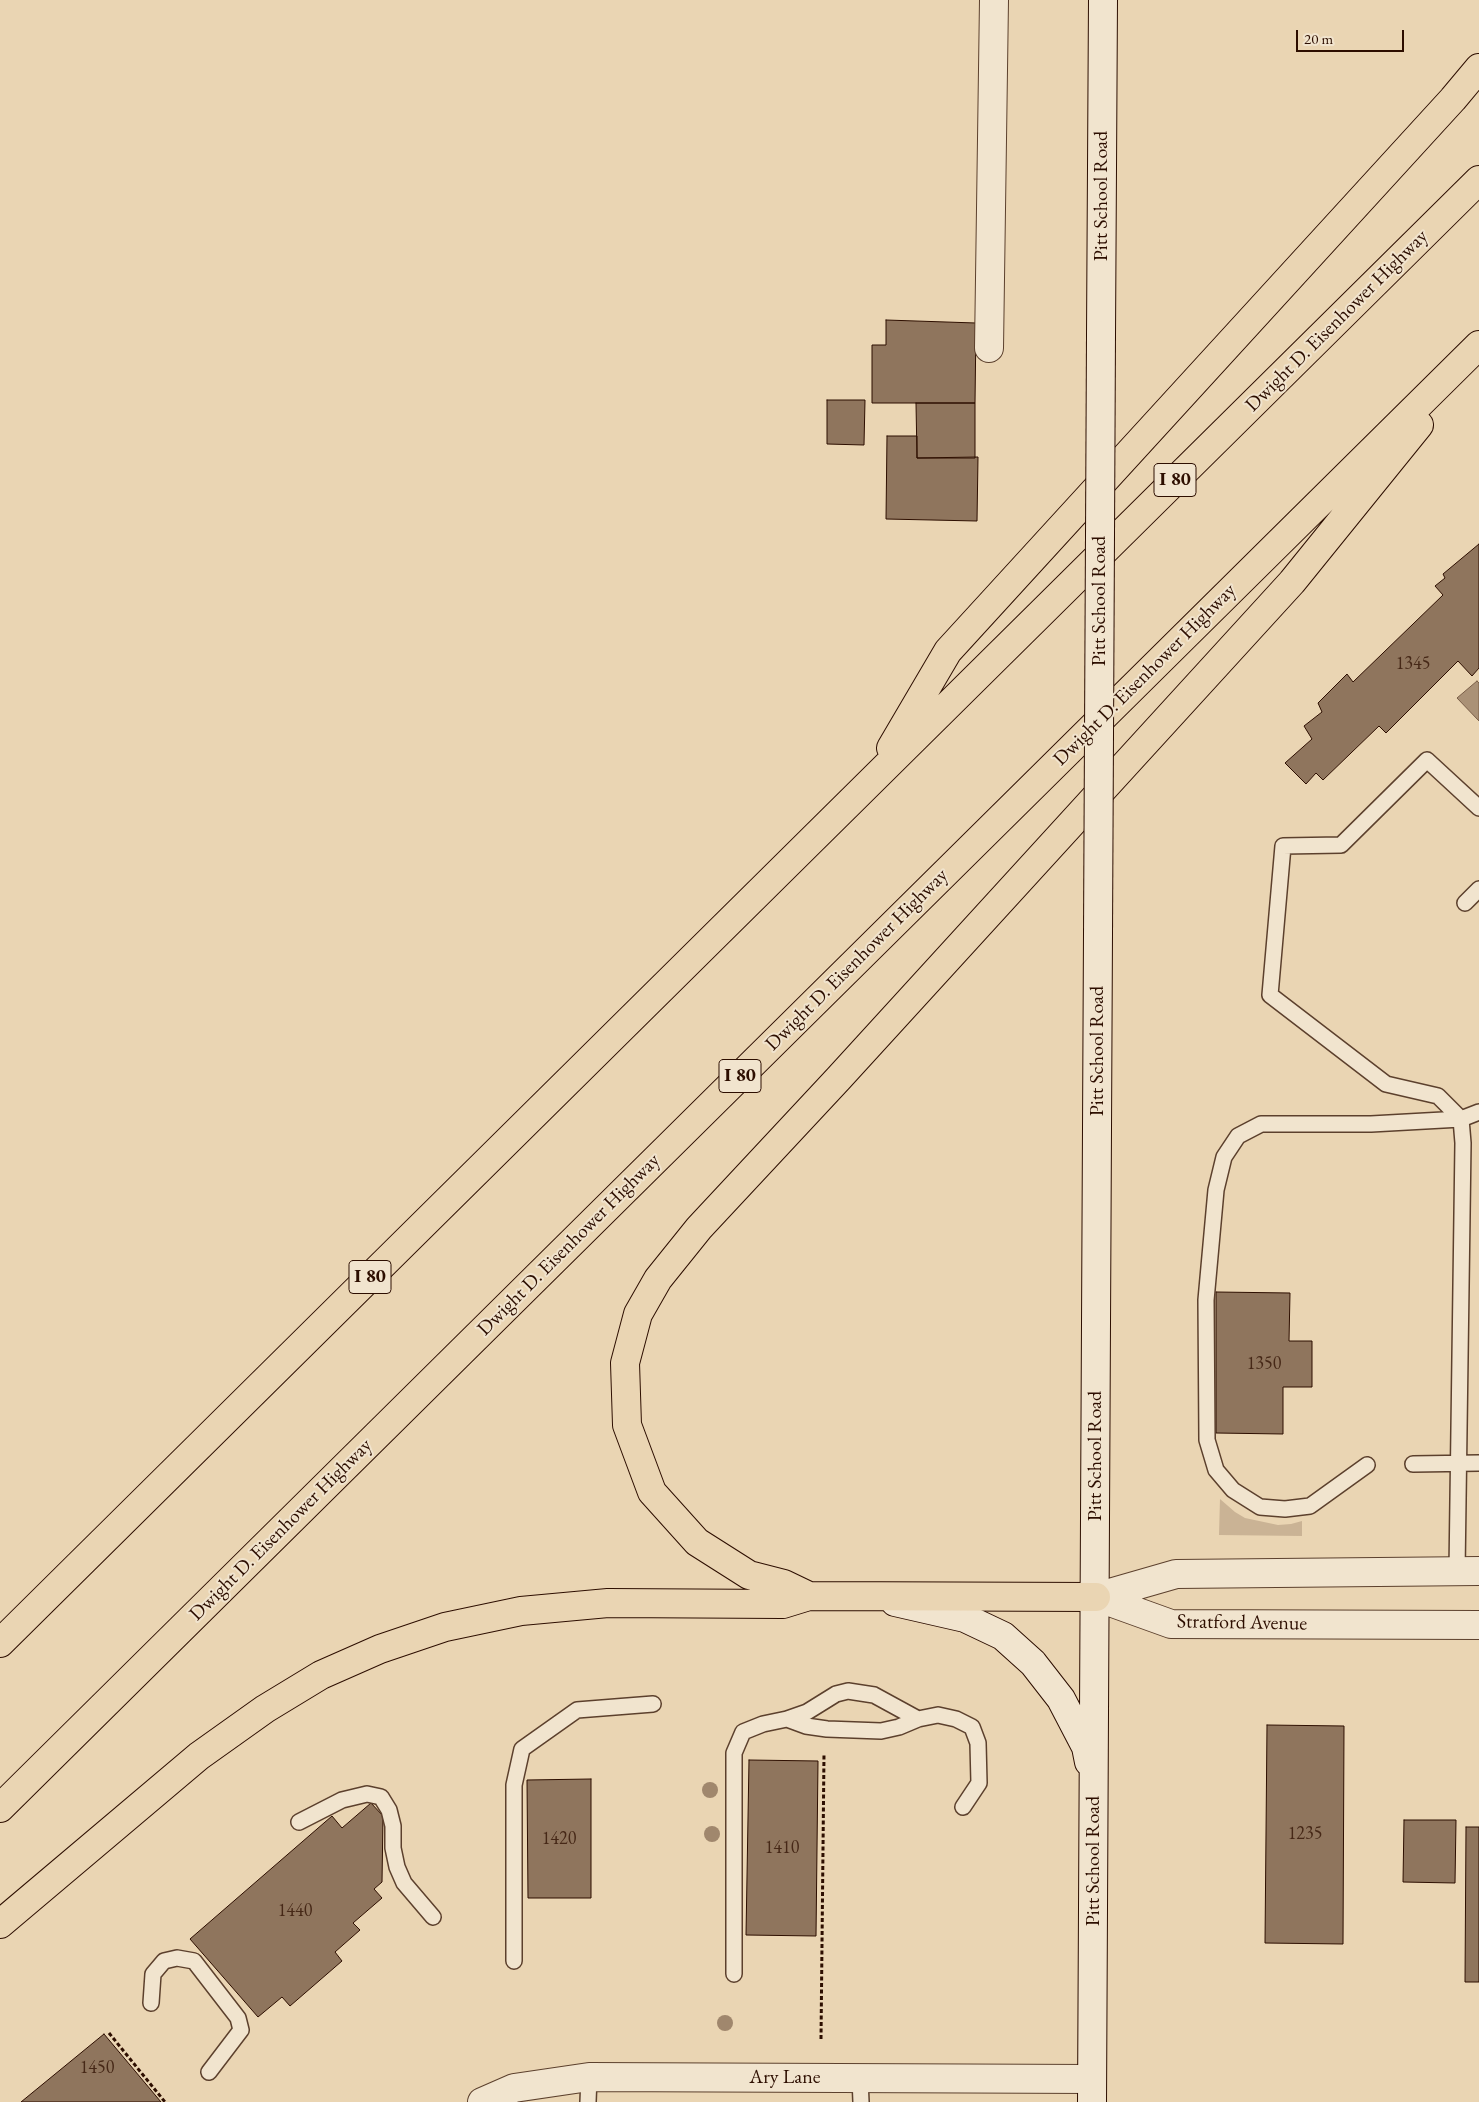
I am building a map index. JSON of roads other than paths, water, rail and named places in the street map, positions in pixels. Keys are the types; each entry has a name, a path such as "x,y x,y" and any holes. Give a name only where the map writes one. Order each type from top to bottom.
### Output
{"highway":[{"path":"872,780 948,651 1453,99 1479,68"},
{"name":"Dwight D. Eisenhower Highway","path":"0,1643 1479,180"},
{"name":"Dwight D. Eisenhower Highway","path":"0,1808 1479,345"},
{"path":"809,1596 784,1584 749,1576 697,1542 652,1492 627,1425 625,1363 638,1314 658,1279 699,1228 838,1079 1292,582 1479,351"},
{"path":"0,1924 207,1750 265,1709 321,1675 380,1649 445,1627 521,1610 608,1603 783,1604 809,1596 1096,1597"}],"main road":[{"path":"989,348 994,0"},
{"name":"Pitt School Road","path":"1092,2091 1103,0"},
{"path":"1096,1597 1176,1574 1468,1571"},
{"path":"869,1596 965,1618 1003,1636 1032,1663 1061,1699 1086,1747 1094,1791"},
{"name":"Stratford Avenue","path":"1096,1597 1171,1624 1479,1625"},
{"name":"Ary Lane","path":"482,2102 514,2088 1092,2091"}],"lane":[{"path":"1468,1571 1458,1464 1463,1143 1461,1119 1438,1096 1386,1084 1270,994 1283,846 1341,845 1427,760 1479,808"},
{"path":"1466,903 1479,889"},
{"path":"1367,1466 1310,1506 1286,1510 1260,1507 1233,1490 1216,1470 1207,1440 1206,1300 1216,1190 1224,1158 1238,1136 1261,1124 1370,1124 1461,1119 1479,1112"},
{"path":"1413,1464 1479,1463"},
{"path":"734,1974 734,1753 743,1732 763,1724 807,1712 836,1694 848,1691 874,1695 918,1719"},
{"path":"514,1961 514,1785 522,1749 577,1710 653,1704"},
{"path":"787,1719 806,1726 827,1730 881,1731 899,1727 918,1719 938,1715 956,1719 972,1727 978,1742 979,1783 963,1807"},
{"path":"300,1822 346,1798 367,1794 381,1797 389,1810 393,1826 393,1848 397,1867 404,1884 433,1917"},
{"path":"151,2003 153,1974 164,1961 177,1958 194,1961 238,2018 240,2030 209,2072"}]}
